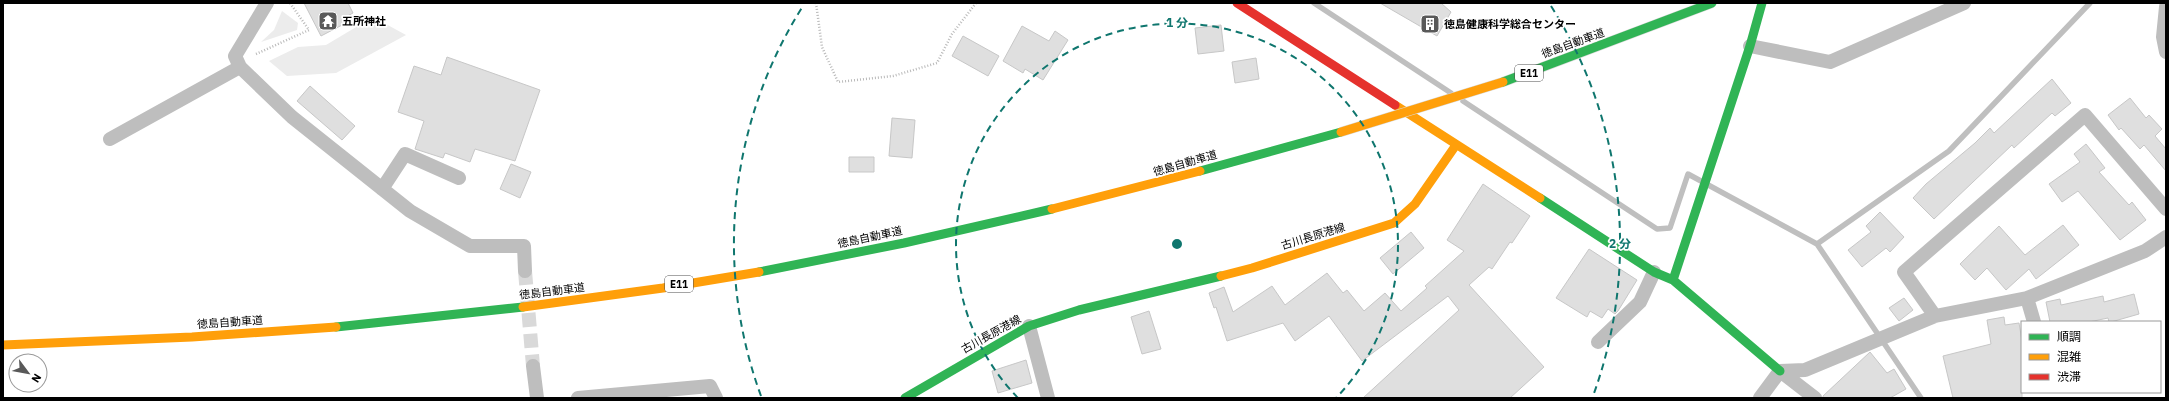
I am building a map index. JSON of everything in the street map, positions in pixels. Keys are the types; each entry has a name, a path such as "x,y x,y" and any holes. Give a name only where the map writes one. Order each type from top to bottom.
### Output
{"main road":[{"path":"1237,3 1654,272 1673,280 1780,371"},
{"name":"徳島自動車道","path":"3,345 214,336 395,322 576,301 750,273 960,230 1153,184 1341,132 1495,85 1712,3"},
{"path":"1673,280 1750,46 1762,3"},
{"name":"古川長原港線","path":"905,398 1029,326 1079,310 1252,268 1394,223 1406,215 1415,204 1456,145"}],"street":[{"path":"267,3 235,56 238,64 292,117 410,211 470,246 524,246 525,271"},
{"path":"1750,46 1830,62 1964,3"},
{"path":"2166,7 2163,37 2166,52"},
{"path":"110,139 238,64"},
{"path":"1935,316 1904,272 2085,115 2166,209"},
{"path":"382,189 405,154 459,178"},
{"path":"1780,371 1805,370 1935,316 2027,298 2145,251 2166,237"},
{"path":"1598,342 1640,302 1654,272"},
{"path":"2027,298 2034,321"},
{"path":"1029,326 1048,398"},
{"path":"532,366 537,398"},
{"path":"1760,398 1780,371"},
{"path":"1780,371 1815,398"},
{"path":"578,398 710,386 716,398"}],"path":[{"path":"238,64 309,30 290,3"},
{"path":"816,3 822,47 838,82 893,76 938,63 952,34 976,3"}],"shaded area":[{"path":"282,11 298,23 297,30 261,42 274,30"},
{"path":"373,17 406,35 336,73 287,76 269,61 298,47 326,45"}],"building":[{"name":"五所神社","path":"304,3 348,3 353,13 342,19 344,24 321,36"},
{"name":"徳島健康科学総合センター","path":"1380,3 1441,3 1451,12 1437,36"},
{"path":"1221,25 1224,51 1198,54 1195,28"},
{"path":"1022,26 1049,41 1055,31 1068,40 1043,80 1025,69 1023,73 1003,61"},
{"path":"963,36 999,56 988,76 952,56"},
{"path":"447,57 540,90 515,161 475,149 470,162 445,153 443,158 415,149 424,121 398,112 414,66 441,75"},
{"path":"1256,58 1259,79 1235,83 1232,62"},
{"path":"2052,79 2071,103 2055,116 2052,113 2014,148 2012,145 1934,219 1913,198 1926,184 1975,143 1990,128 1994,133"},
{"path":"310,86 355,126 342,140 297,101"},
{"path":"2130,98 2146,118 2149,115 2162,129 2155,136 2166,149 2166,171 2144,145 2140,149 2121,128 2119,130 2108,115"},
{"path":"892,118 915,120 912,158 889,156"},
{"path":"2086,144 2105,168 2099,172 2129,205 2132,202 2146,220 2120,240 2078,191 2062,202 2049,184 2080,162 2074,154"},
{"path":"849,157 874,157 874,172 849,172"},
{"path":"511,164 531,172 520,198 500,189"},
{"path":"1483,184 1530,216 1492,269 1489,267 1469,285 1544,367 1510,398 1363,398 1459,310 1448,296 1362,361 1329,316 1295,341 1283,323 1227,341 1216,307 1214,308 1209,293 1224,287 1233,312 1272,286 1285,305 1327,273 1343,293 1347,290 1364,311 1385,293 1401,311 1427,288 1425,286 1464,251 1447,240"},
{"path":"1880,212 1904,237 1890,252 1886,248 1862,267 1848,250 1871,232 1866,226"},
{"path":"2063,225 2079,245 2036,279 2029,269 2006,290 1987,268 1975,280 1960,264 1999,226 2025,255"},
{"path":"1411,232 1424,248 1393,274 1380,258"},
{"path":"1589,249 1637,280 1618,311 1615,314 1608,309 1602,318 1590,311 1587,317 1556,298"},
{"path":"2134,294 2139,314 2114,321 2109,321 2108,318 2094,321 2050,321 2046,302 2060,299 2061,305 2103,296 2104,302"},
{"path":"1904,298 1913,310 1899,321 1889,308"},
{"path":"1149,311 1161,349 1142,354 1131,317"},
{"path":"2004,317 2005,325 2019,323 2021,335 2022,398 1953,398 1943,356 1991,344 1987,320"},
{"path":"1870,352 1887,373 1894,369 1906,389 1890,398 1823,398 1823,396"},
{"path":"1026,360 1032,383 998,393 992,371"}],"waterway":[{"path":"1314,3 1451,93"},
{"path":"1817,244 1949,151 2090,3"},
{"path":"1463,101 1657,229 1670,228 1688,174 1817,244 1921,398"}],"tunnel":[{"path":"525,271 533,366"}],"traffic: fast":[{"path":"1503,82 1712,3"},
{"path":"1673,280 1750,46 1762,3"},
{"path":"1200,171 1341,132"},
{"path":"1540,198 1654,272 1673,280 1780,371"},
{"path":"759,272 904,243 1052,209"},
{"path":"905,398 1029,326 1079,310 1221,276"},
{"path":"336,327 523,307"}],"traffic: slow":[{"path":"1341,132 1503,82"},
{"path":"1395,105 1540,198"},
{"path":"1221,276 1252,268 1394,223 1415,204 1456,145"},
{"path":"1052,209 1200,171"},
{"path":"523,307 663,288 759,272"},
{"path":"3,345 192,337 336,327"}],"traffic: jam":[{"path":"1237,3 1395,105"}],"place":[{"name":"五所神社","path":"328,21"},
{"name":"徳島健康科学総合センター","path":"1430,24"}]}
